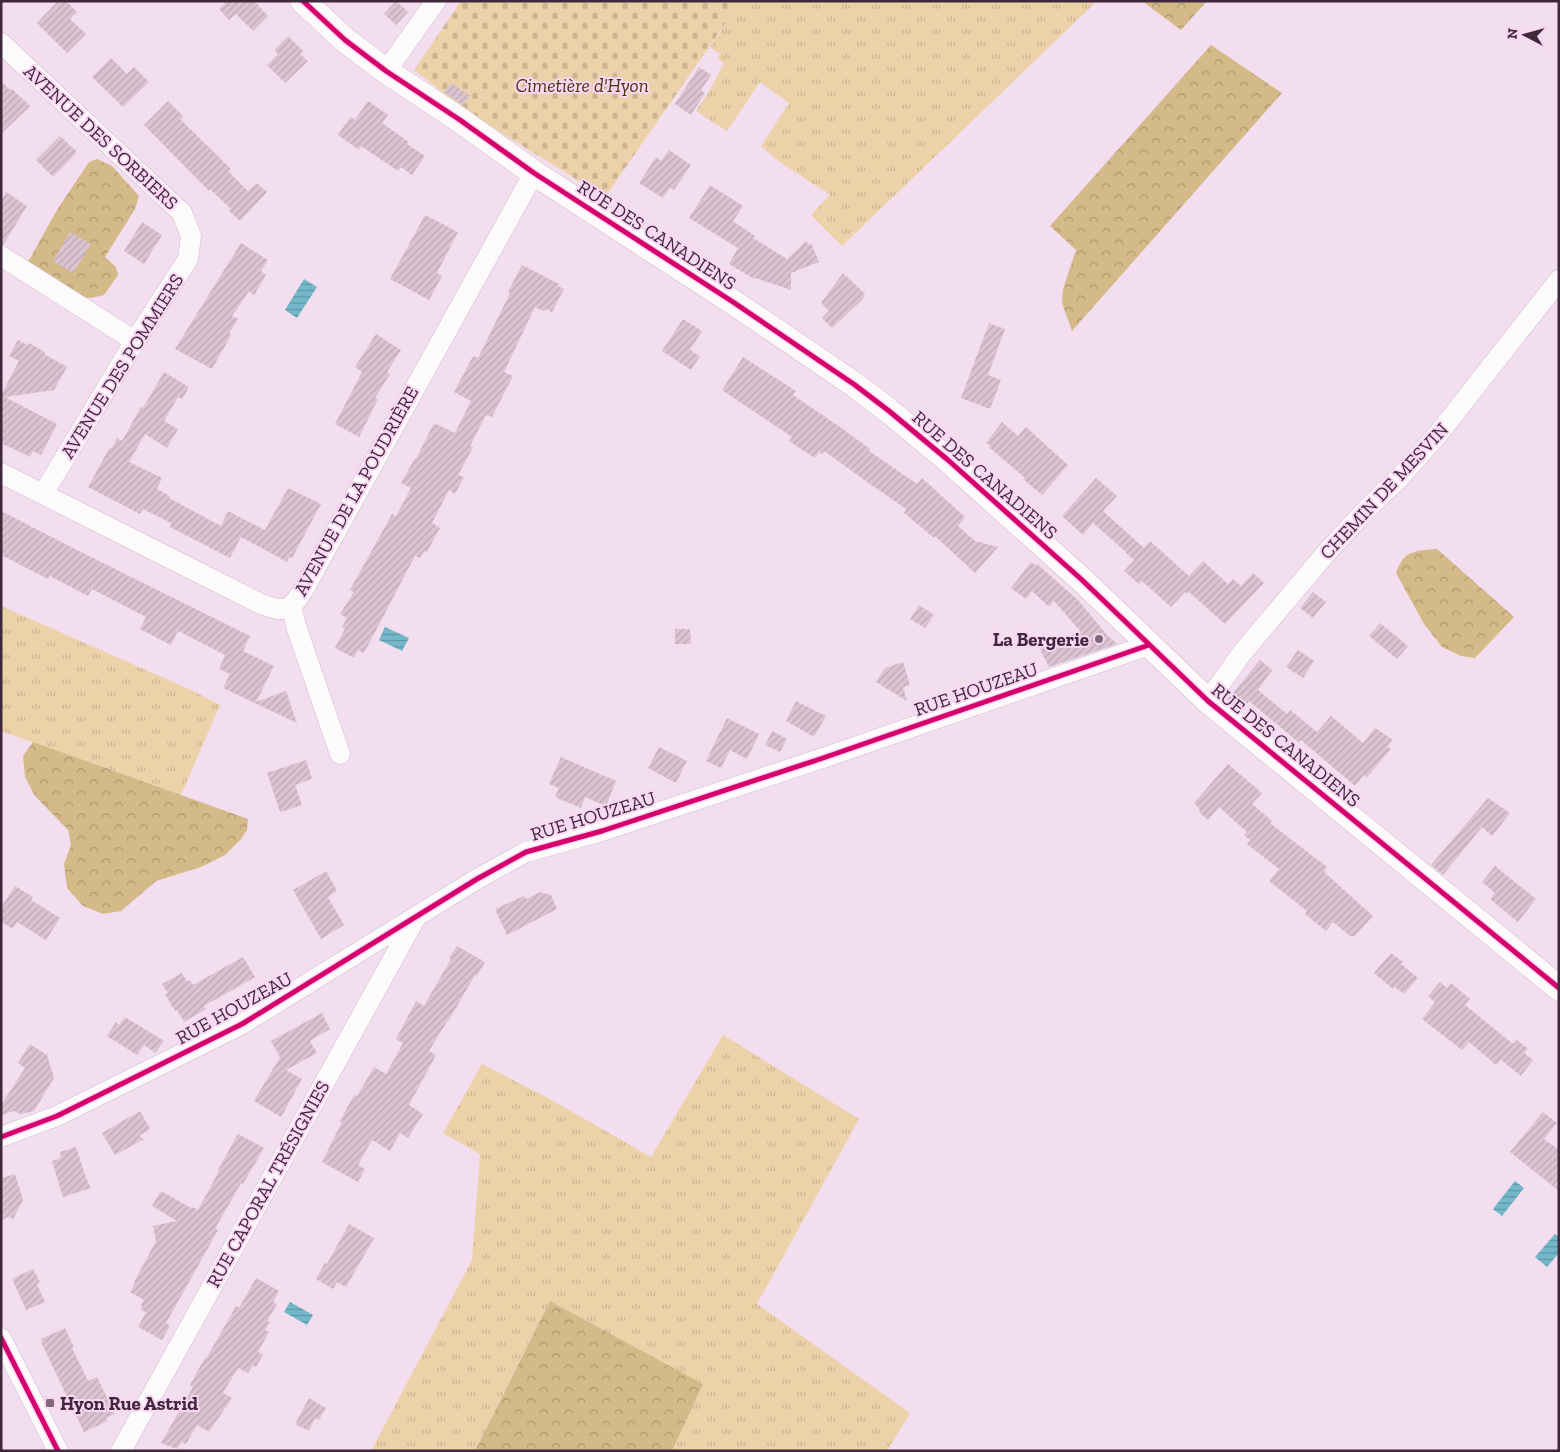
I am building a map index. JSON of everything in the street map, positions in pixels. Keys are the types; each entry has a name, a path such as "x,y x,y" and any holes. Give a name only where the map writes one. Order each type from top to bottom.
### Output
{"street":[{"name":"RUE DES CANADIENS","path":"303,1 345,40 386,71 460,120 534,173 733,302 855,385 955,466 1074,573 1208,701 1559,988"},
{"path":"386,71 436,1"},
{"name":"AVENUE DES SORBIERS","path":"1,43 182,212 191,236"},
{"name":"AVENUE DE LA POUDRIÈRE","path":"1,473 260,604 283,609 291,606 308,580 534,173"},
{"name":"AVENUE DES POMMIERS","path":"43,494 135,341 188,259 191,236"},
{"path":"1,256 135,341"},
{"name":"CHEMIN DE MESVIN","path":"1208,701 1242,653 1327,552 1399,478 1438,433 1559,280"},
{"path":"291,606 297,629 340,754"},
{"name":"RUE HOUZEAU","path":"1,1137 56,1116 242,1024 477,879 526,852 602,831 823,758 1149,645"},
{"name":"RUE CAPORAL TRÉSIGNIES","path":"121,1451 415,918"},
{"path":"1,1338 58,1451"}],"green space":[{"name":"Cimetière d'Hyon","path":"461,1 741,1 605,197 469,113 414,70"},
{"path":"741,1 1097,1 842,246 811,215 830,195 777,160 761,146 789,103 760,82 727,131 696,111 710,90 724,63 718,59 720,54 710,47"},
{"path":"1142,1 1207,1 1181,30"},
{"path":"1211,45 1282,93 1072,331 1062,303 1063,289 1076,250 1050,226"},
{"path":"97,159 112,166 139,196 135,209 105,257 116,267 118,275 104,295 91,298 80,297 28,262 57,210 89,162"},
{"path":"1437,549 1514,617 1475,658 1461,656 1442,647 1424,624 1396,573 1399,565 1411,553"},
{"path":"1,606 189,689 220,705 181,795 1,731"},
{"path":"33,742 248,819 247,830 225,855 201,867 156,881 121,911 103,914 83,906 67,888 64,864 71,845 68,830 35,796 25,777 23,756"},
{"path":"723,1035 859,1119 757,1304 910,1413 887,1451 672,1451 702,1384 550,1301 475,1451 371,1451 472,1260 480,1154 443,1133 482,1064 548,1098 651,1157"},
{"path":"550,1301 703,1384 672,1451 475,1451"}],"water":[{"path":"304,279 317,287 297,318 285,310"},
{"path":"385,627 409,638 402,651 379,640"},
{"path":"1515,1181 1524,1188 1502,1216 1493,1209"},
{"path":"1555,1234 1559,1237 1559,1253 1547,1267 1535,1257"},
{"path":"290,1302 313,1315 307,1325 284,1312"}],"building":[{"path":"58,1 66,1 77,12 70,19 86,34 67,53 37,23"},
{"path":"223,1 254,1 268,16 253,31 236,14 229,20 219,9 225,4"},
{"path":"396,1 408,12 396,25 384,14"},
{"path":"288,36 303,51 300,54 308,61 285,83 267,65 278,54 274,50"},
{"path":"111,58 127,74 134,67 149,82 123,107 92,77"},
{"path":"699,67 711,75 701,90 705,93 691,115 675,104"},
{"path":"1,81 30,106 1,134"},
{"path":"451,83 470,96 463,105 444,92"},
{"path":"168,101 183,116 180,119 231,169 228,171 248,191 257,183 267,192 240,221 229,211 231,209 210,189 209,191 144,125"},
{"path":"368,101 388,115 382,123 425,156 412,175 401,167 398,171 361,146 359,150 338,135 350,117 355,120"},
{"path":"60,136 77,152 53,177 36,160"},
{"path":"669,150 691,165 674,190 670,188 663,198 639,183 656,157 661,161"},
{"path":"710,185 743,206 733,221 755,236 753,238 787,259 806,241 809,245 811,243 819,262 791,273 791,290 754,279 729,264 738,248 689,218"},
{"path":"6,192 27,206 3,245 1,244 1,201"},
{"path":"425,215 458,232 437,273 442,276 429,300 390,279"},
{"path":"142,222 162,235 144,264 124,251"},
{"path":"70,232 91,244 73,273 53,261"},
{"path":"241,243 268,260 261,271 266,275 254,295 249,291 232,316 238,319 229,333 231,335 212,369 175,349"},
{"path":"522,265 559,284 558,286 564,289 552,312 535,307 504,372 513,376 492,417 486,415 470,446 473,447 458,475 464,477 455,494 449,490 432,523 440,528 427,552 424,551 420,558 415,556 364,653 358,650 354,658 335,648 345,629 342,627 347,618 340,614 354,592 350,590 392,514 396,516 411,488 401,483 416,459 434,423 455,433 471,401 454,392 473,356 478,358"},
{"path":"843,273 865,294 862,300 832,328 822,318 829,311 821,303"},
{"path":"683,319 702,331 690,350 700,356 691,370 662,351"},
{"path":"989,323 1005,329 988,375 1001,380 990,409 961,398"},
{"path":"376,334 401,350 387,372 390,374 375,398 378,399 359,437 335,424 362,372 355,367"},
{"path":"18,340 27,345 29,343 67,367 54,390 5,397 57,424 41,455 33,451 30,457 1,443 1,395 19,361 9,356"},
{"path":"743,357 796,391 793,395 917,484 922,478 965,517 958,526 975,541 998,547 975,573 935,536 934,538 904,513 906,509 824,451 822,454 819,452 815,458 789,441 792,437 722,390"},
{"path":"164,372 189,387 182,399 178,397 164,421 178,429 167,448 145,434 129,462 162,478 157,489 170,496 169,498 221,526 228,511 265,530 288,488 321,504 292,558 289,557 287,562 241,537 230,558 170,527 171,523 143,509 140,514 88,487 110,447 112,448 117,438 122,441"},
{"path":"1002,422 1018,436 1026,427 1068,465 1042,495 986,443"},
{"path":"1096,478 1117,496 1103,511 1144,548 1150,541 1189,576 1203,561 1228,584 1233,579 1241,586 1253,573 1264,583 1225,624 1189,592 1188,594 1185,592 1171,607 1142,581 1139,584 1124,571 1134,560 1093,523 1083,535 1062,516"},
{"path":"1,511 250,636 243,651 274,666 256,702 286,691 297,723 223,688 230,674 219,669 225,655 178,631 171,645 140,629 146,617 92,589 88,596 50,576 48,579 1,555"},
{"path":"1031,562 1036,566 1037,564 1078,600 1107,635 1117,644 1049,667 1040,649 1081,632 1054,601 1049,607 1032,591 1026,599 1011,588"},
{"path":"1313,592 1326,602 1313,618 1300,608"},
{"path":"919,605 934,615 925,628 910,619"},
{"path":"1380,623 1408,646 1397,659 1369,636"},
{"path":"675,629 690,629 691,644 675,644"},
{"path":"1298,650 1314,661 1303,678 1286,667"},
{"path":"1260,660 1272,670 1258,690 1287,714 1290,710 1317,732 1331,716 1363,743 1375,728 1393,740 1387,747 1391,749 1367,777 1364,775 1355,786 1301,740 1298,742 1249,701 1242,710 1228,699"},
{"path":"903,662 910,685 903,687 907,701 876,682 885,668"},
{"path":"796,701 826,716 814,737 786,721"},
{"path":"727,718 759,734 747,759 730,750 721,768 706,761"},
{"path":"772,731 787,739 780,752 765,745"},
{"path":"659,747 687,761 676,783 648,768"},
{"path":"561,757 616,781 606,806 585,797 581,808 555,797 559,788 549,784"},
{"path":"306,760 312,779 295,785 302,805 280,812 267,773"},
{"path":"1228,764 1262,793 1252,804 1272,821 1270,823 1327,867 1324,872 1373,916 1355,936 1350,936 1333,922 1326,931 1305,914 1307,911 1269,881 1279,869 1247,844 1250,840 1244,835 1247,832 1219,807 1208,820 1200,813 1199,808 1194,803"},
{"path":"1488,798 1510,813 1492,836 1482,827 1443,875 1431,865"},
{"path":"1495,866 1536,899 1518,922 1490,899 1495,893 1482,882"},
{"path":"326,871 337,891 328,897 344,925 321,939 293,890"},
{"path":"15,886 33,897 31,900 60,918 46,940 17,922 13,929 1,922 1,907"},
{"path":"540,892 551,895 557,909 507,935 495,909 524,896 526,899"},
{"path":"457,946 485,962 477,976 475,975 429,1051 436,1055 409,1105 423,1114 408,1138 400,1133 390,1151 372,1140 358,1165 365,1169 358,1182 322,1162 354,1095 357,1096 374,1067 386,1074 403,1043 396,1039 416,1001 424,1006"},
{"path":"1391,953 1403,962 1401,964 1418,978 1404,994 1395,987 1393,989 1374,973"},
{"path":"243,957 255,977 204,1006 206,1009 184,1022 165,994 168,993 162,984 182,973 187,982 190,980 193,985"},
{"path":"1440,982 1447,988 1451,983 1470,999 1465,1005 1513,1044 1517,1040 1528,1049 1524,1053 1533,1060 1521,1076 1501,1060 1496,1065 1469,1042 1462,1050 1422,1019 1435,1002 1428,996"},
{"path":"322,1013 330,1029 310,1041 317,1053 286,1070 302,1079 281,1117 254,1101 280,1057 271,1041"},
{"path":"125,1017 164,1041 155,1053 144,1045 137,1055 107,1036 116,1022 119,1025"},
{"path":"30,1044 47,1055 54,1078 34,1111 21,1114 14,1111 1,1115 1,1105 25,1068 18,1063"},
{"path":"140,1111 150,1129 139,1136 144,1139 115,1155 102,1133"},
{"path":"1543,1112 1557,1123 1544,1139 1559,1150 1559,1191 1510,1152"},
{"path":"238,1134 264,1148 243,1184 241,1183 215,1229 218,1230 166,1323 170,1326 162,1340 138,1327 146,1312 141,1310 144,1300 130,1292 156,1241 153,1226 177,1221 152,1206 161,1191 198,1210"},
{"path":"76,1147 91,1188 63,1197 52,1161 61,1158 60,1152"},
{"path":"15,1174 23,1200 13,1219 8,1217 1,1220 1,1178"},
{"path":"349,1224 374,1238 346,1287 337,1282 333,1289 316,1279 325,1263 327,1264"},
{"path":"33,1269 40,1282 37,1284 45,1302 26,1310 12,1279"},
{"path":"256,1278 279,1291 273,1302 277,1304 267,1321 270,1322 265,1330 269,1332 258,1352 263,1355 256,1367 253,1365 248,1373 238,1368 223,1393 232,1398 209,1432 197,1425 186,1444 182,1442 177,1449 161,1443 193,1387 190,1385 198,1370 236,1306 239,1308"},
{"path":"65,1328 74,1347 72,1348 88,1381 97,1377 115,1414 106,1418 108,1421 84,1432 41,1342 43,1341 41,1339"},
{"path":"309,1398 326,1408 319,1420 315,1418 309,1431 295,1424"}],"cycle path":[{"path":"303,1 345,40 386,71 460,120 534,173 733,302 855,385 889,411 948,460 1081,579 1208,701 1559,988"},
{"path":"1,1137 57,1116 242,1024 477,879 526,852 602,831 823,758 1149,645"},
{"path":"1,1338 58,1451"}],"place":[{"name":"La Bergerie","path":"1099,639"},
{"name":"Hyon Rue Astrid","path":"50,1403"}]}
